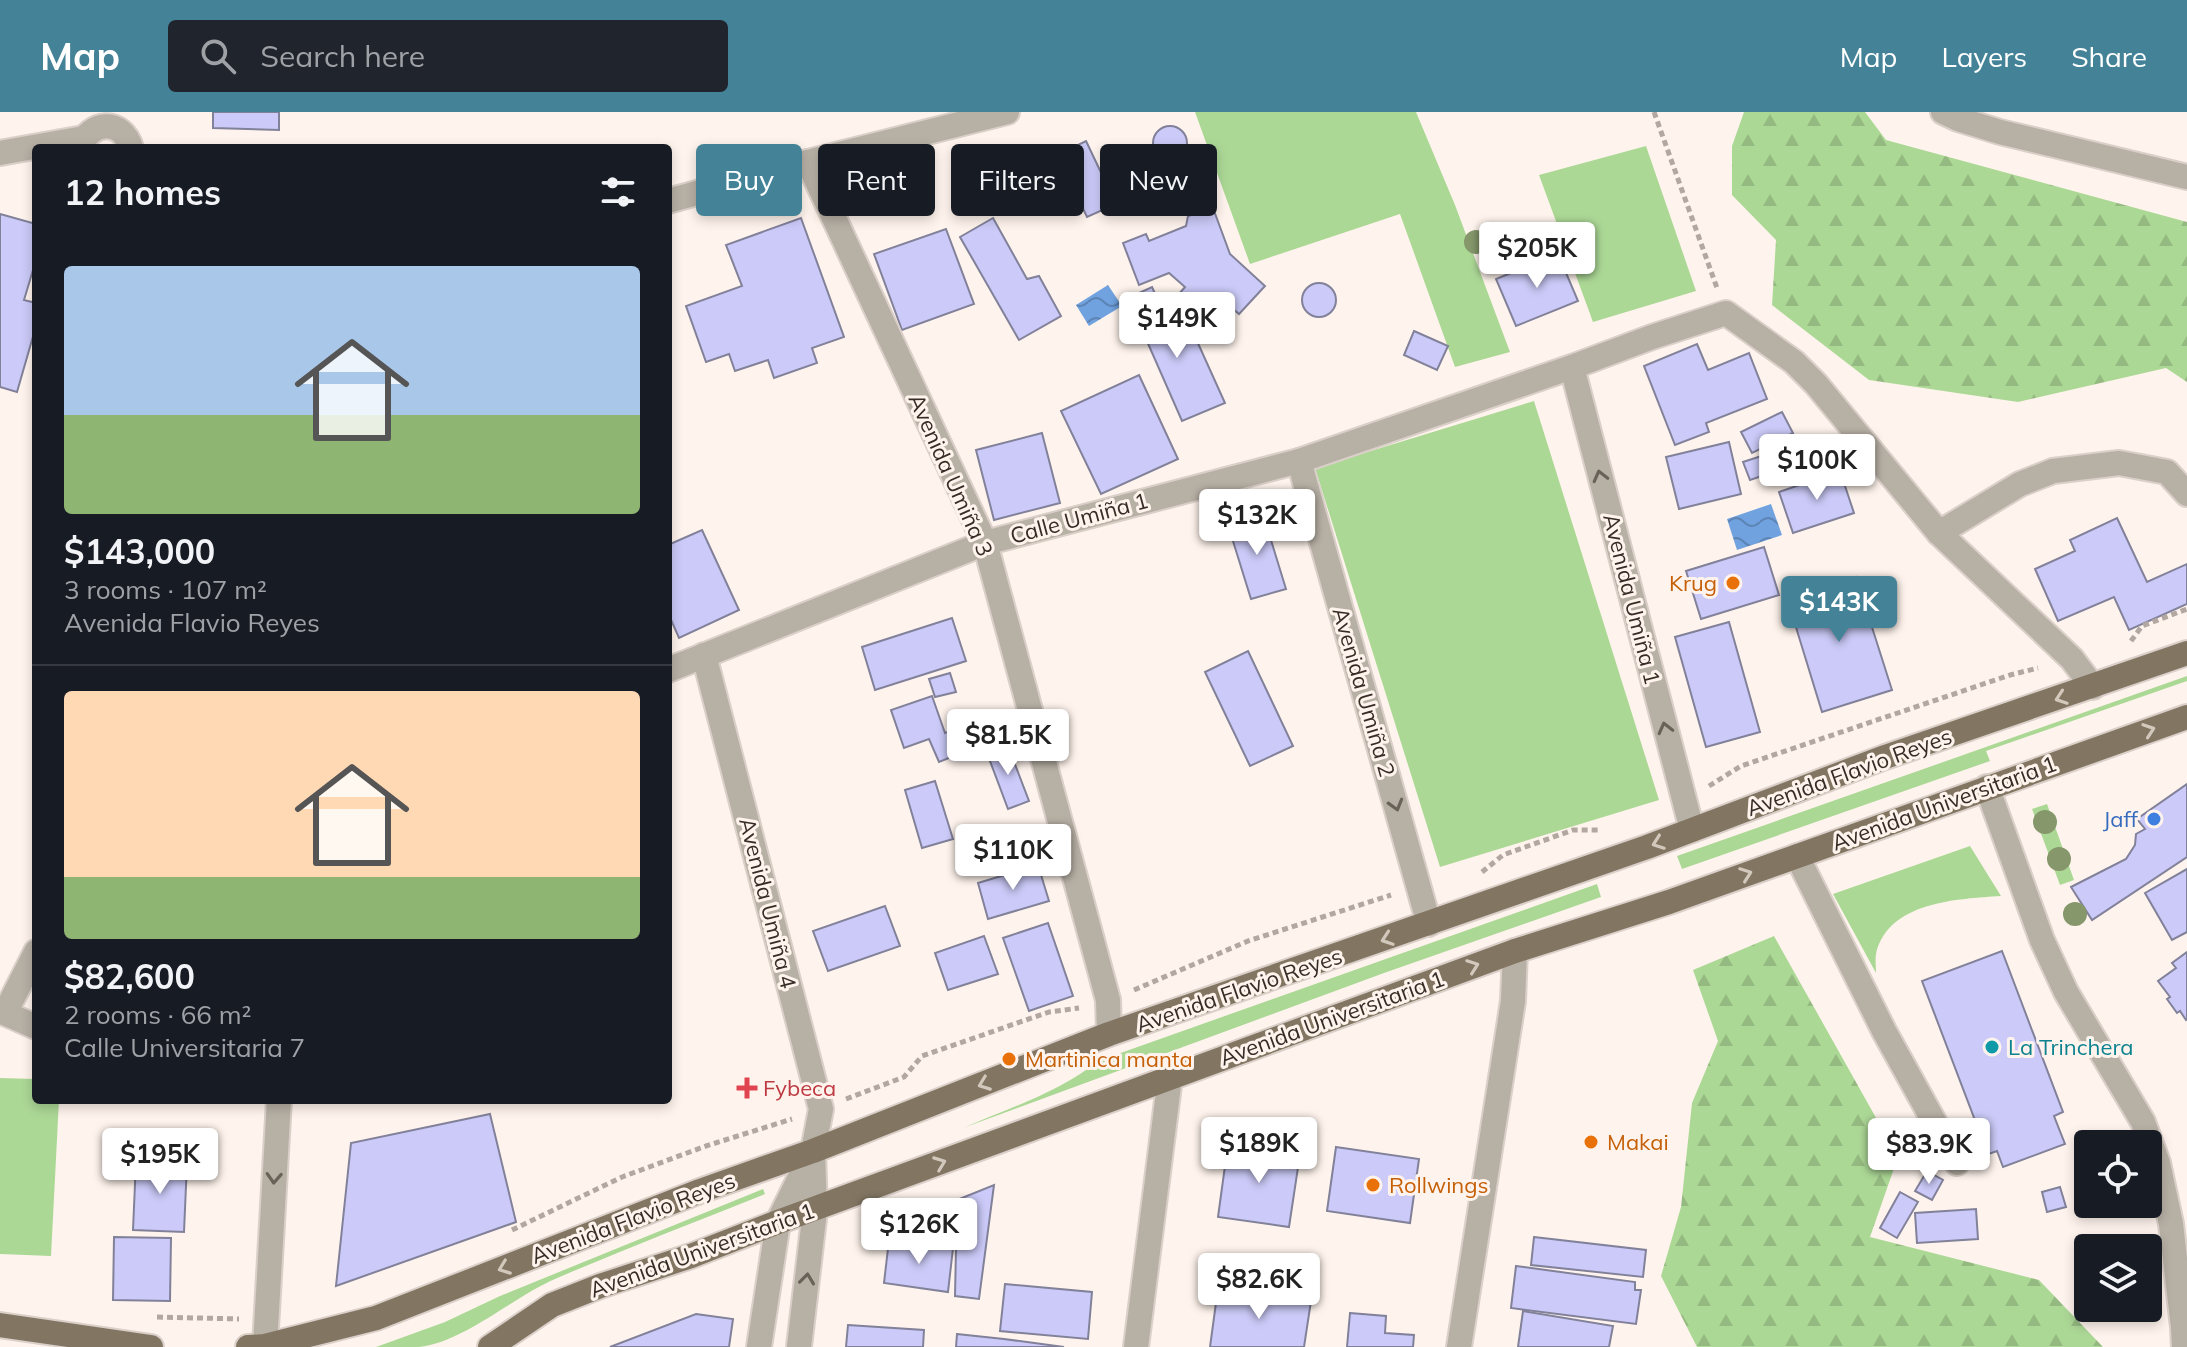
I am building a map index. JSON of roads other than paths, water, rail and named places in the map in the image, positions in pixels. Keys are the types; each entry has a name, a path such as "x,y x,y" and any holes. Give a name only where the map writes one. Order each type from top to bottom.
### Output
{"main road":[{"name":"Avenida Flavio Reyes","path":"256,1346 376,1318 1109,1034 1429,924 1885,757 2187,653"},
{"name":"Avenida Universitaria 1","path":"490,1347 552,1305 600,1286 691,1256 1515,951 1669,902 2187,717"},
{"path":"0,1325 151,1347"}],"street":[{"path":"672,200 1007,112"},
{"path":"1943,112 2000,132 2187,177"},
{"path":"82,143 98,127 115,128 130,144"},
{"path":"0,153 32,149"},
{"name":"Avenida Umiña 3","path":"808,162 985,543 1108,1000 1109,1034"},
{"name":"Calle Umiña 1","path":"672,668 985,543 1299,461 1726,313 1794,362 1816,384 1939,533"},
{"name":"Avenida Umiña 1","path":"1572,367 1692,830"},
{"name":"Avenida Umiña 2","path":"1299,461 1429,924"},
{"path":"2093,687 2072,659 1939,533 2020,484 2053,471 2119,463 2167,472 2187,494"},
{"name":"Avenida Umiña 4","path":"704,655 821,1109 813,1151"},
{"path":"1987,787 2048,953 2066,992 2143,1122 2158,1163 2171,1224 2184,1347"},
{"path":"1797,856 1884,1031 1957,1163"},
{"path":"1459,1347 1513,1001 1515,951"},
{"path":"32,959 3,1012 32,1025"},
{"path":"1136,1347 1170,1077"},
{"path":"256,1346 279,1104"},
{"path":"799,1347 815,1210 813,1151"},
{"path":"759,1347 778,1222 813,1151"}],"water":[{"path":"1108,285 1122,306 1089,326 1076,305"},
{"path":"1771,504 1782,535 1737,550 1727,519"}],"place":[{"name":"Krug","path":"1733,583"},
{"name":"Jaff","path":"2154,819"},
{"name":"La Trinchera","path":"1992,1047"},
{"name":"Martinica manta","path":"1009,1059"},
{"name":"Fybeca","path":"747,1088"},
{"name":"Makai","path":"1591,1142"},
{"name":"Rollwings","path":"1373,1185"}]}
